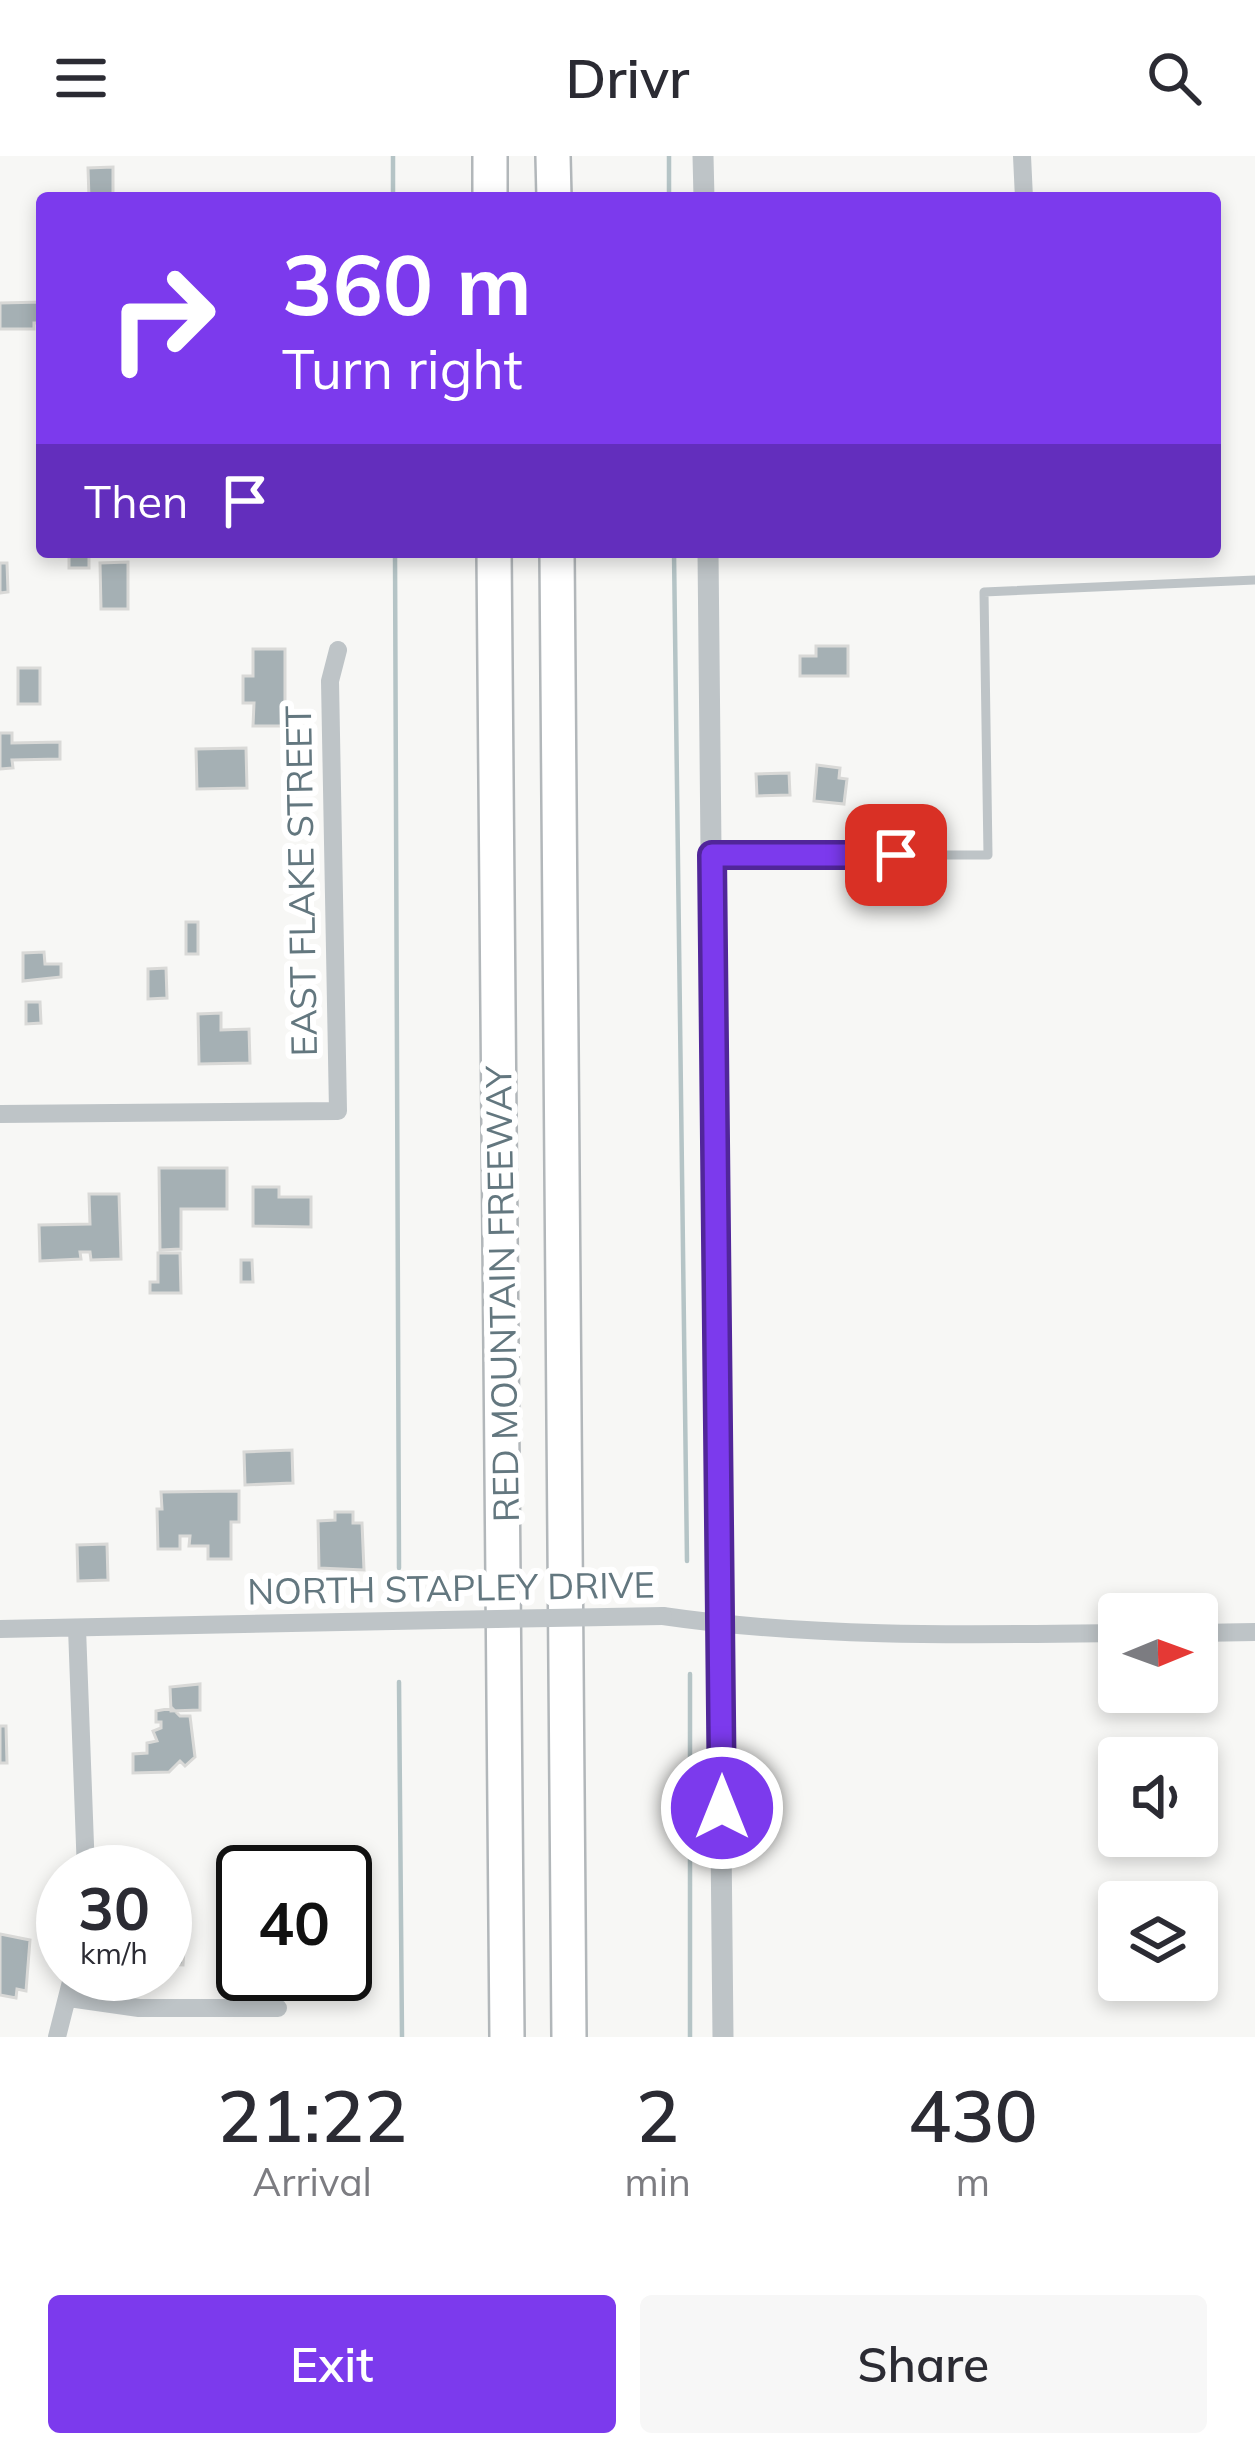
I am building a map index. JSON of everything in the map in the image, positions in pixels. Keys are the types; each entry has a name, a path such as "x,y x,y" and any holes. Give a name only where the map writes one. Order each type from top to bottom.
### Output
{"highway":[{"path":"490,156 490,192"},
{"path":"553,156 554,192"},
{"name":"RED MOUNTAIN FREEWAY","path":"494,558 507,2037"},
{"name":"RED MOUNTAIN FREEWAY","path":"557,558 569,2037"}],"street":[{"path":"704,156 704,192"},
{"path":"1022,156 1024,192"},
{"path":"708,558 723,2037"},
{"name":"EAST FLAKE STREET","path":"0,1114 338,1111 330,681 338,650"},
{"name":"NORTH STAPLEY DRIVE","path":"0,1630 663,1616 721,1624 956,1635 1098,1634"},
{"path":"77,1628 85,1845"},
{"path":"1218,1633 1255,1632"},
{"path":"57,2037 68,2001"},
{"path":"90,2001 139,2008 278,2008"}],"lane":[{"path":"712,855 988,855 984,592 1255,580"}],"building":[{"path":"113,167 113,192 89,192 88,168"},
{"path":"36,302 34,329 0,329 0,303"},
{"path":"69,558 89,558 89,568 69,568"},
{"path":"128,562 128,609 101,609 100,563"},
{"path":"0,563 7,563 8,592 0,593"},
{"path":"816,646 848,646 848,676 800,676 800,656 816,656"},
{"path":"253,649 285,649 285,726 253,726 254,703 243,703 243,676 253,676"},
{"path":"18,668 40,668 40,704 18,704"},
{"path":"0,733 12,733 12,743 60,742 60,759 12,760 13,768 0,769"},
{"path":"246,748 247,788 197,789 196,749"},
{"path":"817,765 840,768 839,778 847,779 844,804 814,801"},
{"path":"789,773 790,795 757,796 756,774"},
{"path":"186,922 198,922 198,954 186,954"},
{"path":"44,952 45,964 61,964 61,977 23,981 23,953"},
{"path":"166,968 167,998 148,999 148,969"},
{"path":"26,1002 40,1002 41,1023 26,1024"},
{"path":"221,1013 221,1030 249,1029 250,1063 199,1064 198,1014"},
{"path":"159,1168 227,1168 227,1209 181,1209 181,1249 160,1250"},
{"path":"253,1187 279,1187 279,1197 311,1197 311,1227 253,1226"},
{"path":"89,1194 119,1194 121,1259 91,1260 90,1252 80,1252 81,1259 40,1261 39,1225 90,1224"},
{"path":"158,1253 180,1253 181,1293 150,1293 150,1282 158,1282"},
{"path":"241,1260 252,1260 253,1282 241,1282"},
{"path":"292,1450 293,1483 245,1485 244,1452"},
{"path":"239,1491 239,1522 231,1522 231,1559 208,1559 208,1546 189,1546 190,1536 180,1536 180,1549 158,1549 161,1492"},
{"path":"335,1512 353,1512 353,1523 362,1523 364,1570 319,1568 318,1521 335,1520"},
{"path":"107,1544 108,1580 78,1581 77,1545"},
{"path":"200,1684 200,1710 171,1711 170,1687"},
{"path":"172,1708 180,1716 190,1716 195,1757 185,1766 180,1761 169,1772 133,1773 133,1754 147,1753 147,1743 157,1741 153,1731 161,1728 161,1722 156,1722 156,1711"},
{"path":"0,1726 6,1726 7,1763 0,1763"},
{"path":"0,1934 30,1940 26,1991 17,1989 16,1998 0,1995"}],"waterway":[{"path":"393,156 393,192"},
{"path":"669,156 669,192"},
{"path":"395,558 399,1568"},
{"path":"674,558 687,1561"},
{"path":"690,1674 690,2037"},
{"path":"399,1682 402,2037"}],"route":[{"path":"722,1808 712,855 896,855"}]}
